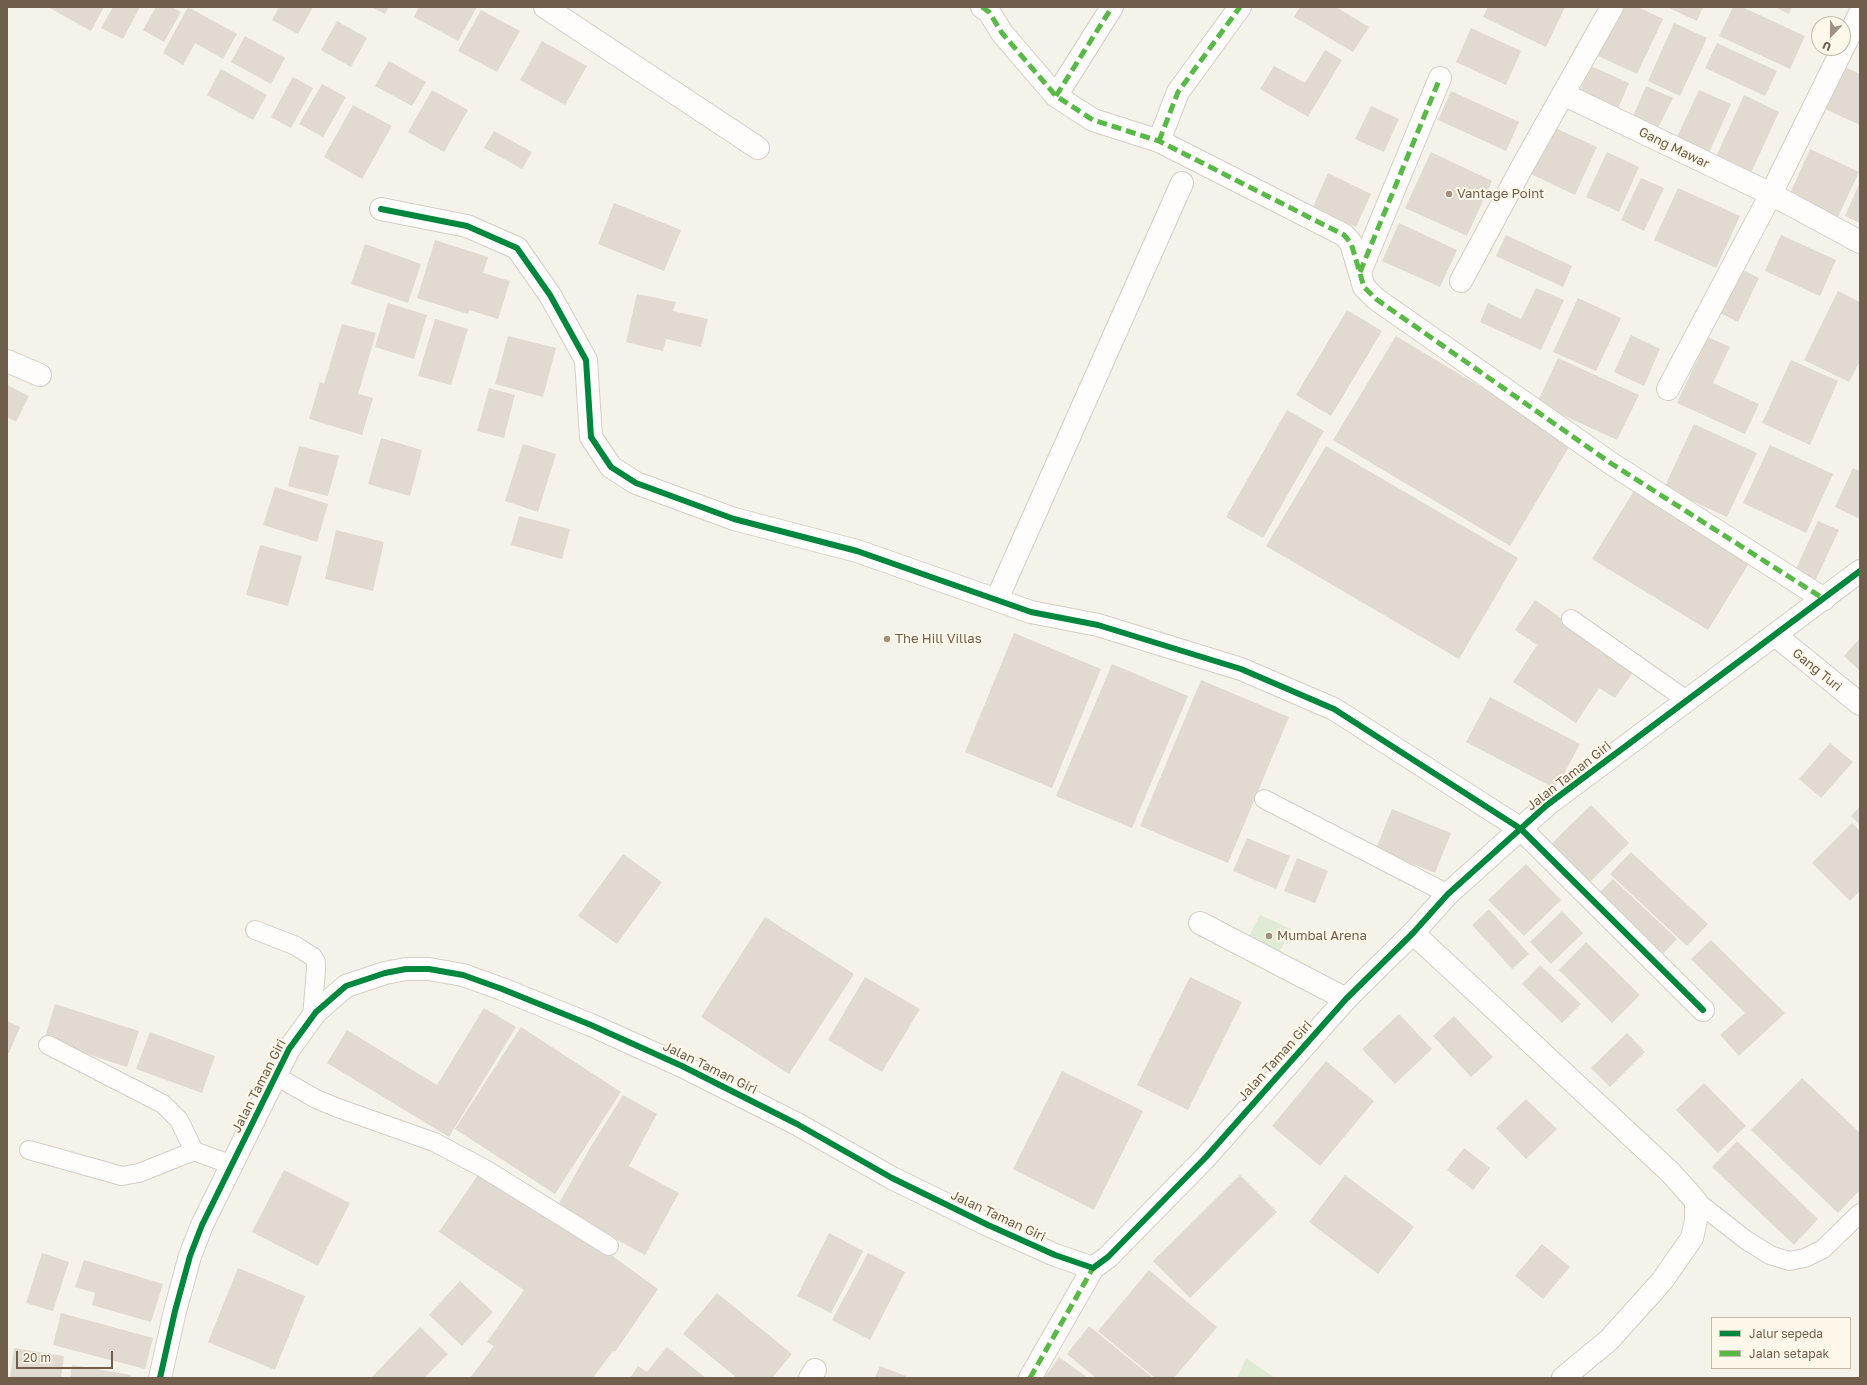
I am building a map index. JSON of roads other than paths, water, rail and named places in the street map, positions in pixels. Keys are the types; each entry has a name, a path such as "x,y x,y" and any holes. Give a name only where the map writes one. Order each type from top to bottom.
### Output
{"street":[{"path":"545,7 758,148"},
{"path":"982,7 989,12 1002,33 1056,96 1093,120 1159,141 1344,235 1351,244 1361,280 1367,291 1382,304 1612,464 1824,599"},
{"path":"1056,96 1112,7"},
{"path":"1159,141 1178,92 1240,7"},
{"path":"1461,282 1562,94 1612,7"},
{"path":"1851,32 1860,13"},
{"path":"1668,389 1771,194 1839,56"},
{"path":"1360,272 1440,78"},
{"name":"Gang Mawar","path":"1562,94 1771,194 1860,242"},
{"path":"998,599 1182,183"},
{"path":"381,209 467,226 517,248 550,296 586,360 592,437 611,467 636,483 734,519 857,551 998,599 1031,612 1098,625 1242,669 1334,709 1521,829 1703,1010"},
{"path":"7,361 40,375"},
{"name":"Jalan Taman Giri","path":"160,1378 175,1311 190,1256 202,1225 289,1049 312,1017 346,986 386,973 406,969 429,969 463,975 591,1025 682,1066 797,1124 892,1178 981,1222 1055,1254 1093,1268 1108,1257 1206,1157 1346,999 1413,933 1448,894 1547,805 1860,571"},
{"name":"Gang Turi","path":"1775,635 1860,704"},
{"path":"1200,923 1346,999"},
{"path":"1413,933 1670,1172 1696,1201 1696,1220 1692,1238 1662,1281 1609,1340 1563,1378"},
{"path":"1030,1378 1093,1268"}],"lane":[{"path":"1571,619 1688,701"},
{"path":"1264,799 1448,894"},
{"path":"255,930 296,946 313,957 316,962 316,976 312,1017"},
{"path":"48,1045 163,1104 179,1120 194,1151"},
{"path":"276,1076 316,1099 434,1142 485,1169 609,1246"},
{"path":"29,1150 122,1176 139,1174 194,1151 232,1165"},
{"path":"1696,1201 1746,1240 1770,1254 1790,1261 1804,1258 1823,1249 1860,1212"}],"place":[{"name":"Vantage Point","path":"1449,194"},
{"name":"The Hill Villas","path":"887,639"},
{"name":"Mumbal Arena","path":"1269,936"}]}
